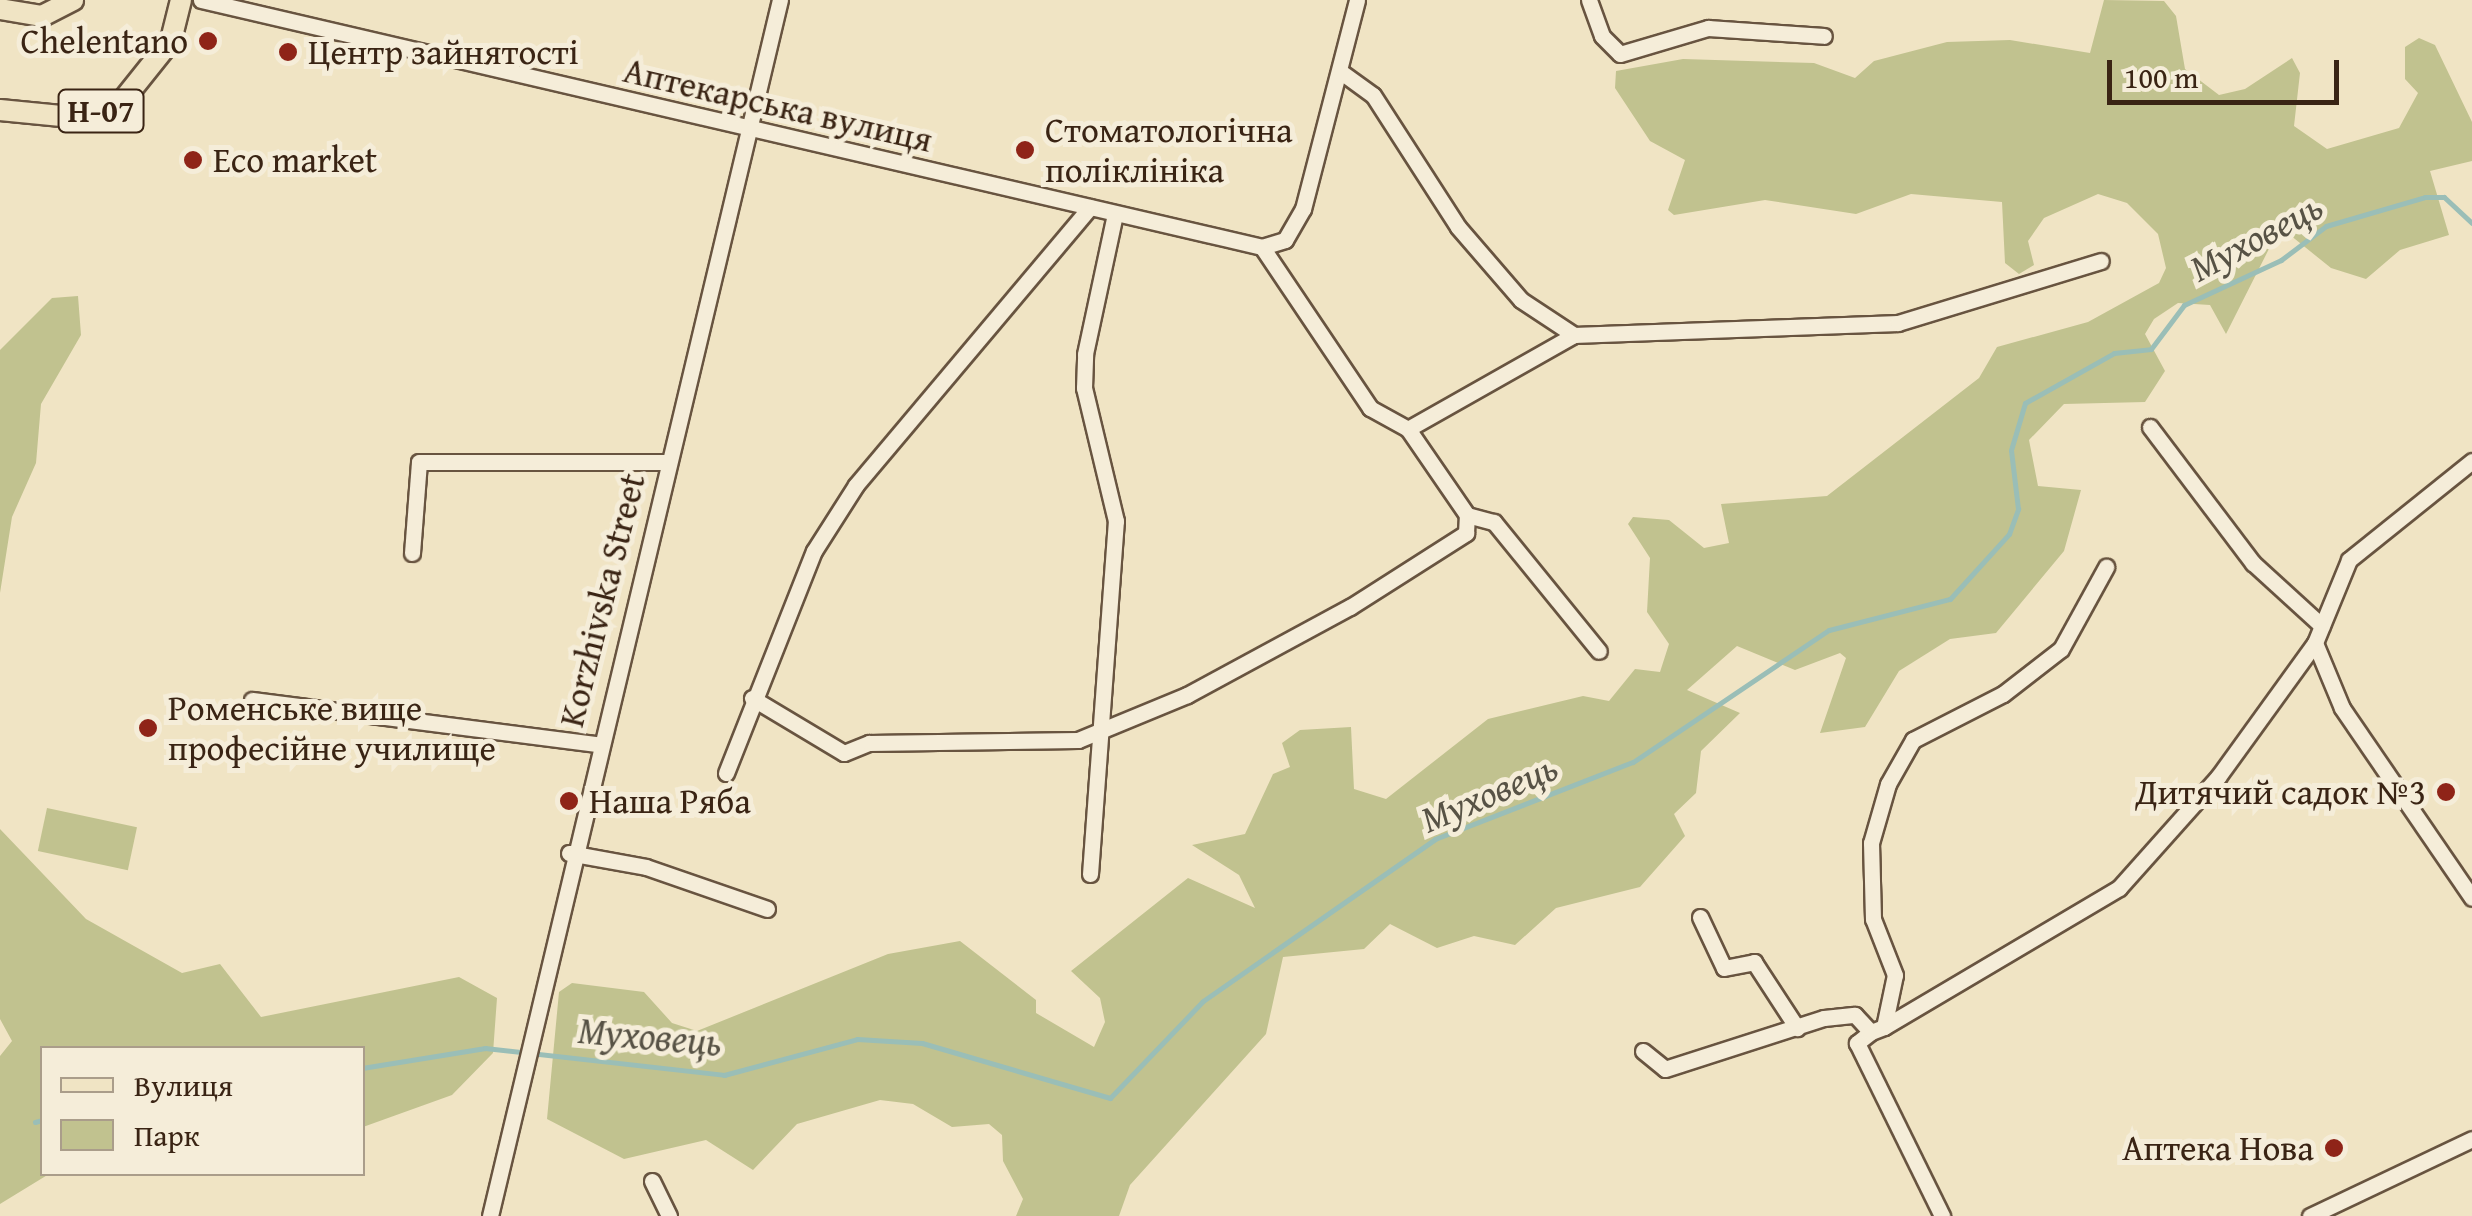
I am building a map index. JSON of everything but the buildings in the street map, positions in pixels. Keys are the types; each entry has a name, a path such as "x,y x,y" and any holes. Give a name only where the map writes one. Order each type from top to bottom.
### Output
{"main road":[{"name":"Н-07","path":"0,110 82,118 120,104 171,40 181,0"},
{"path":"0,9 42,16 72,2"}],"street":[{"name":"Аптекарська вулиця","path":"200,0 1262,247 1285,240 1303,209 1341,72"},
{"name":"Korzhivska Street","path":"490,1216 569,853 780,0"},
{"path":"1357,0 1341,72 1374,95 1458,227 1521,300 1574,335"},
{"path":"1589,0 1620,54 1708,28 1824,36"},
{"path":"726,773 752,698 814,551 856,485 1090,207"},
{"path":"1090,874 1104,732 1116,521 1084,388 1115,214"},
{"path":"752,698 844,753 869,743 1104,732 1350,607 1466,534 1467,515 1408,429 1370,408 1262,247"},
{"path":"1408,429 1574,335 1898,324 2102,262"},
{"path":"2150,427 2253,562 2322,626"},
{"path":"1942,1216 1857,1043 2119,888 2218,777 2315,643 2349,560 2472,461"},
{"path":"412,553 418,462 668,462"},
{"path":"1467,515 1494,522 1599,651"},
{"path":"1878,1030 1895,975 1873,920 1870,842 1888,784 1913,740 2003,694 2061,649 2106,566"},
{"path":"2315,643 2342,708 2472,898"},
{"path":"252,700 597,744"},
{"path":"569,853 646,867 767,909"},
{"path":"1700,917 1724,968 1754,962 1796,1028"},
{"path":"1644,1051 1665,1069 1796,1028 1855,1016 1878,1030"},
{"path":"2310,1216 2472,1139"},
{"path":"652,1181 669,1216"}],"green space":[{"path":"2104,0 2164,1 2176,16 2185,69 2219,95 2245,89 2292,58 2300,73 2294,126 2327,149 2399,128 2418,93 2405,79 2405,47 2419,38 2435,45 2472,122 2472,161 2430,171 2449,235 2400,250 2366,279 2331,268 2280,227 2226,334 2210,305 2178,303 2154,319 2145,334 2165,371 2145,402 2064,404 2029,440 2038,486 2081,490 2064,551 1996,633 1950,639 1899,671 1865,727 1820,733 1846,658 1840,653 1795,670 1737,646 1687,690 1740,713 1701,751 1696,793 1674,814 1685,836 1640,887 1556,908 1515,945 1474,936 1437,948 1390,924 1364,949 1283,957 1266,1034 1130,1185 1119,1216 1016,1216 1023,1199 1003,1161 1002,1135 989,1124 952,1127 913,1104 880,1100 797,1124 753,1170 706,1140 624,1159 547,1119 559,992 572,983 644,992 672,1023 697,1031 888,954 960,941 1036,1000 1036,1013 1094,1047 1105,1022 1100,998 1071,971 1188,878 1255,908 1239,875 1192,845 1245,834 1273,774 1290,767 1282,743 1300,730 1351,727 1354,789 1386,799 1488,719 1583,696 1609,701 1635,669 1660,672 1669,644 1647,612 1650,558 1628,524 1633,517 1669,520 1704,548 1729,543 1721,504 1827,496 1979,378 1997,347 2088,322 2159,283 2166,268 2158,234 2127,203 2098,194 2044,218 2028,241 2034,265 2019,274 2005,263 2002,202 1911,194 1856,214 1765,200 1674,215 1668,210 1685,160 1650,141 1615,88 1616,71 1683,59 1814,63 1855,78 1874,61 1947,42 2010,40 2090,53"},
{"path":"78,296 81,335 41,404 36,463 12,517 0,593 0,350 52,298"},
{"path":"47,808 137,827 128,870 38,851"},
{"path":"0,829 86,919 182,973 220,964 261,1017 459,977 497,998 493,1053 452,1095 365,1126 365,1046 40,1046 40,1176 46,1176 0,1204 0,1056 12,1041 0,1019"}],"waterway":[{"name":"Муховець","path":"365,1068 485,1048 724,1075 857,1039 922,1043 1110,1098 1203,1001 1435,839 1633,762 1829,630 1950,599 2009,534 2018,509 2011,450 2025,403 2114,353 2151,349 2184,305 2281,260 2326,226 2425,197 2444,197 2472,223"},
{"name":"Муховець","path":"35,1122 40,1121"}],"place":[{"name":"Chelentano","path":"208,41"},
{"name":"Центр зайнятості","path":"288,52"},
{"name":"Стоматологічна поліклініка","path":"1025,150"},
{"name":"Eco market","path":"193,160"},
{"name":"Роменське вище професійне училище","path":"148,728"},
{"name":"Дитячий садок №3","path":"2446,792"},
{"name":"Наша Ряба","path":"569,801"},
{"name":"Аптека Нова","path":"2334,1148"}]}
